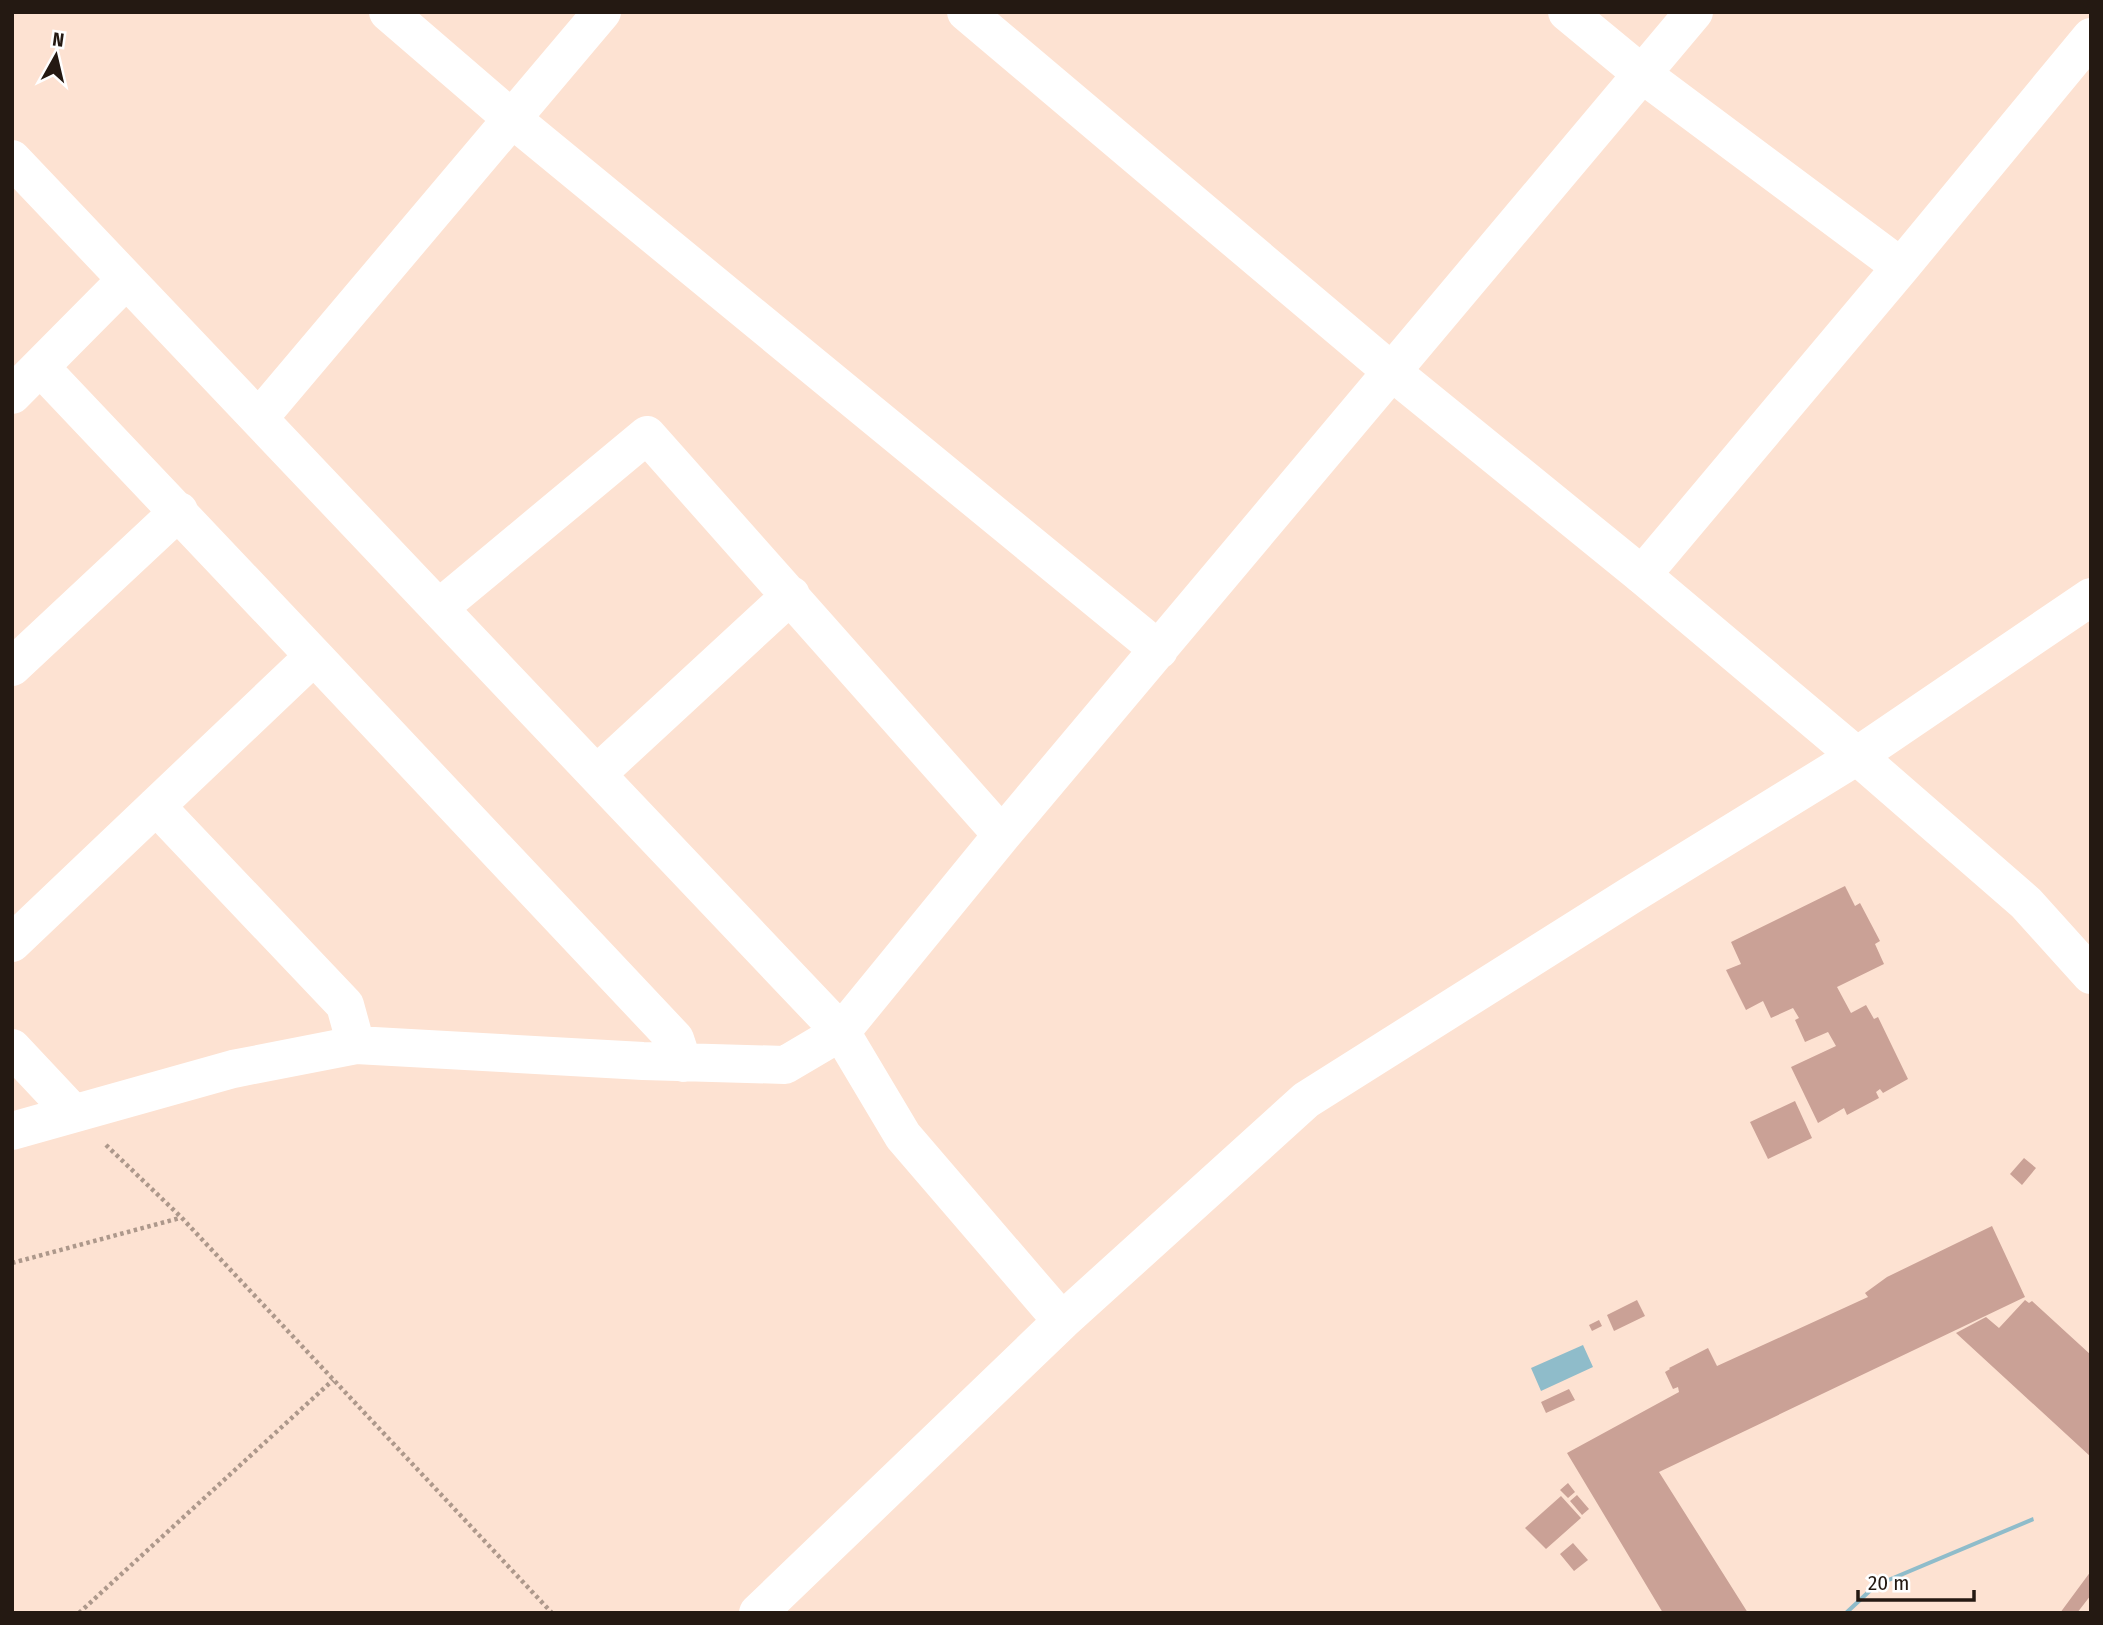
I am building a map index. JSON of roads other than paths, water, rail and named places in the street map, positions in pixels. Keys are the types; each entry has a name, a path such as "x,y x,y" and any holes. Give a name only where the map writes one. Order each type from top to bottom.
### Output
{"street":[{"path":"388,12 511,118 1159,650"},
{"path":"259,418 603,12"},
{"path":"965,12 1391,371 1642,575 1857,757 2026,903 2091,975"},
{"path":"1567,12 1642,74 1901,267"},
{"path":"12,1130 233,1069 356,1045 683,1063 786,1065 841,1032 1002,835 1694,12"},
{"path":"1642,575 2091,37"},
{"path":"12,159 841,1032 903,1136 1062,1321"},
{"path":"12,395 126,280"},
{"path":"41,368 675,1039 683,1063"},
{"path":"439,608 647,435 1002,835"},
{"path":"12,667 179,511"},
{"path":"597,774 790,595"},
{"path":"758,1613 1062,1321 1306,1100 1631,895 1857,757 2091,597"},
{"path":"12,943 314,656"},
{"path":"156,806 345,1005 356,1045"},
{"path":"12,1048 73,1114"}],"water":[{"path":"1583,1345 1593,1367 1541,1391 1531,1368"},
{"path":"2033,1517 2034,1521 1877,1587 1849,1613 1843,1613 1874,1584"}]}
